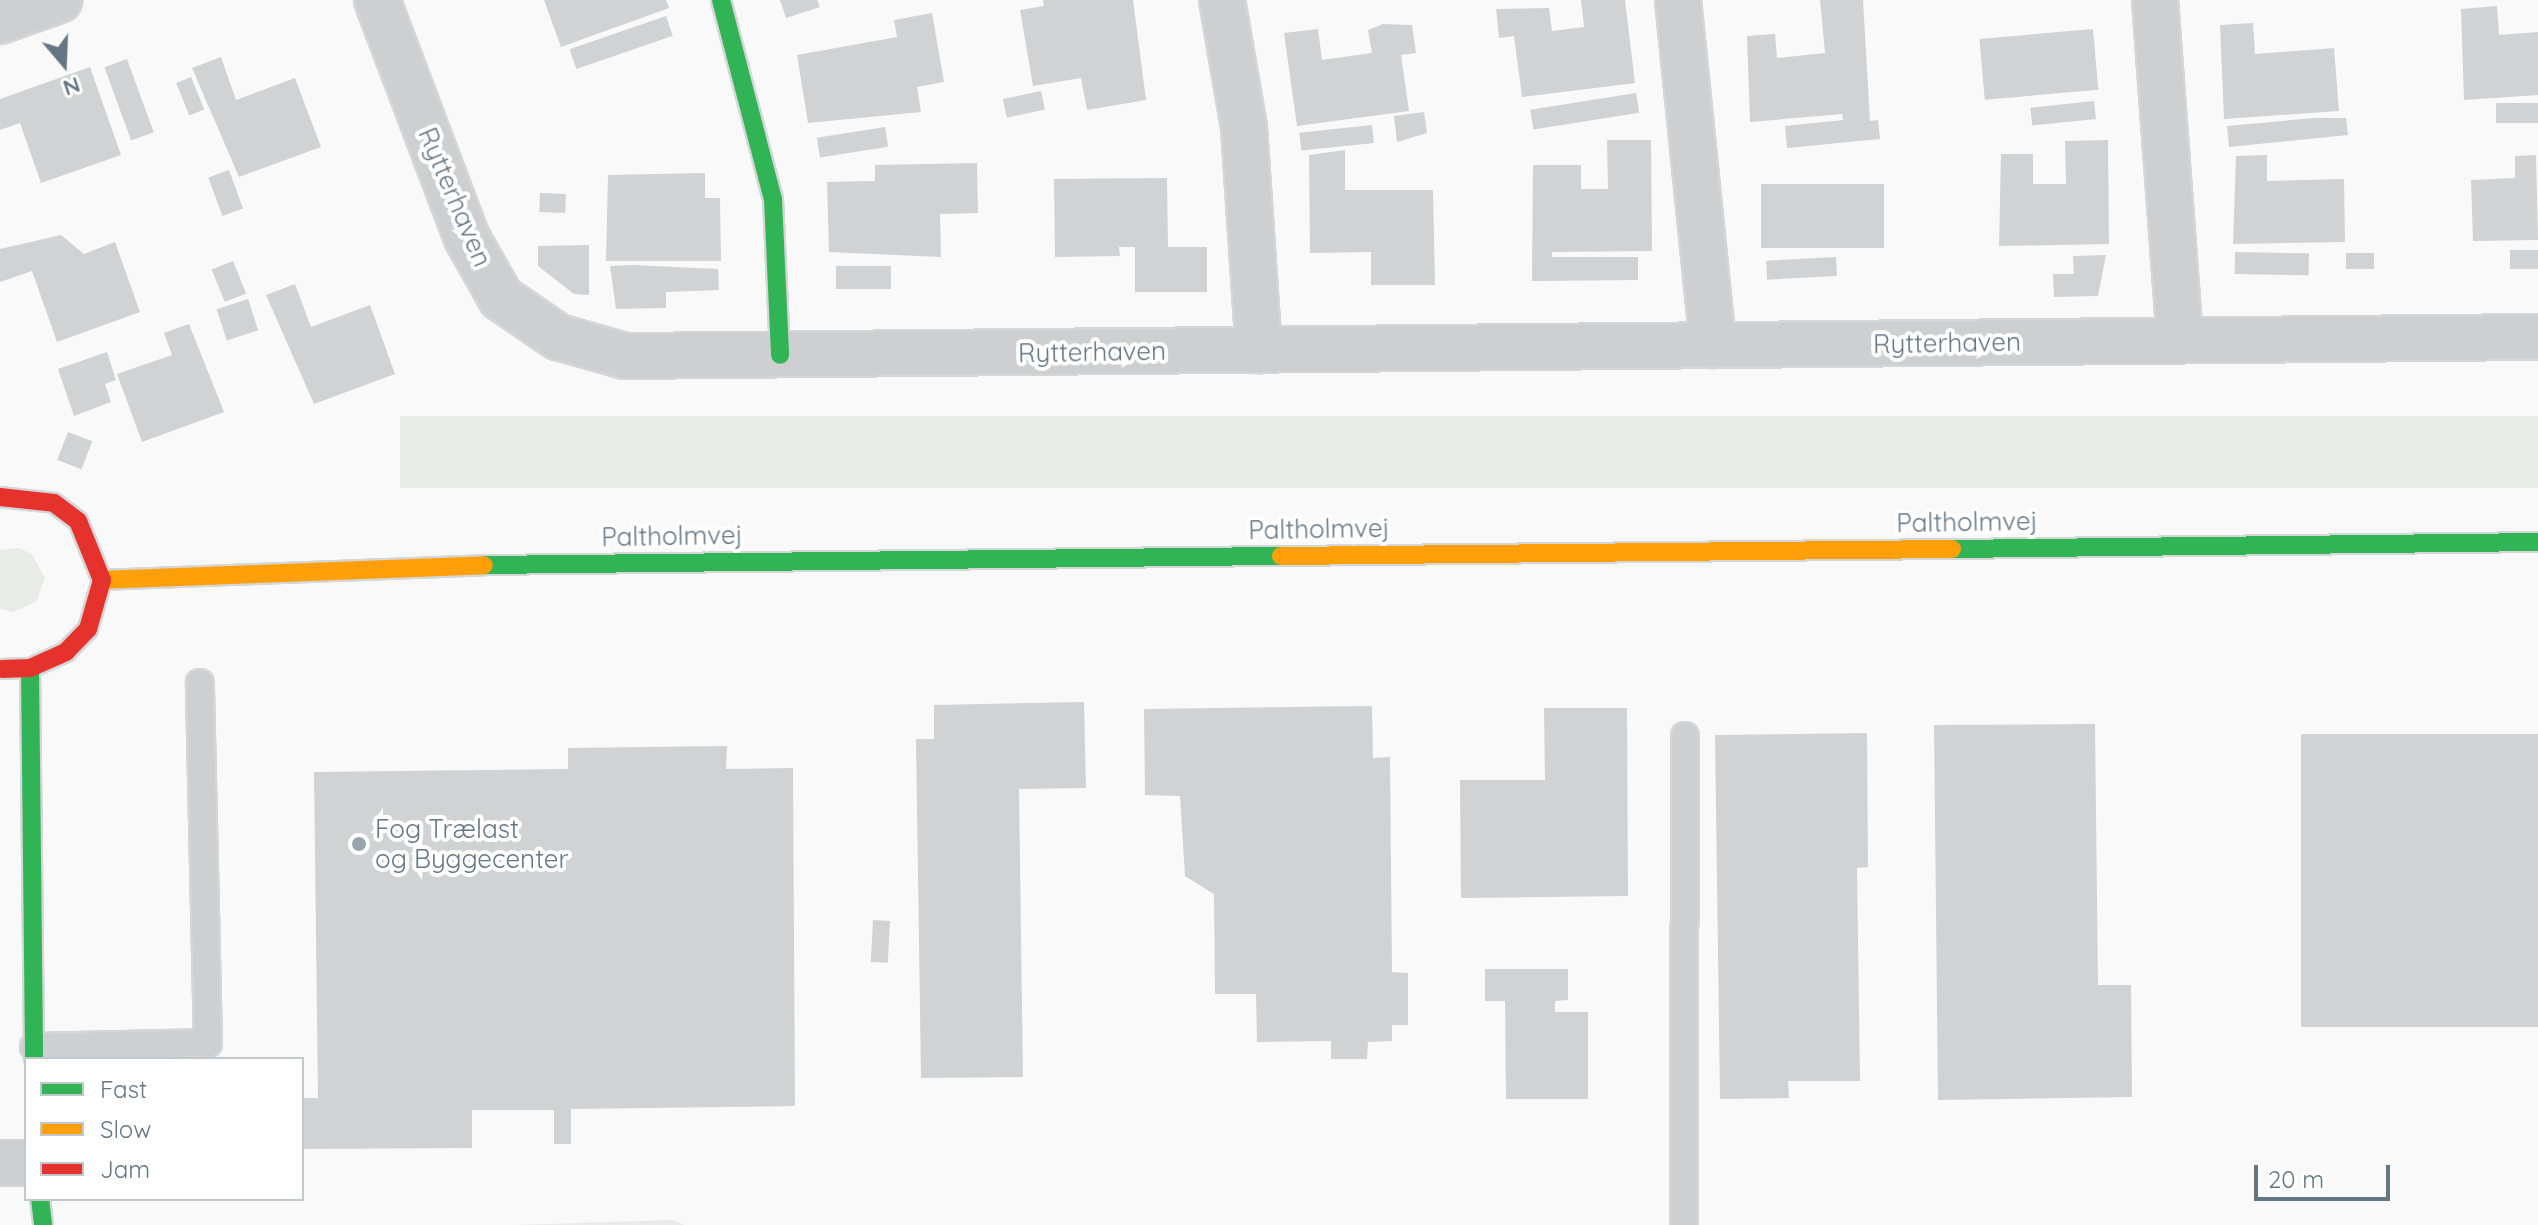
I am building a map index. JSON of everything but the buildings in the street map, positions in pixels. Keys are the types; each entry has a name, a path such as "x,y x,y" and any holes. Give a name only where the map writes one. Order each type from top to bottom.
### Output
{"street":[{"path":"0,21 59,0"},
{"name":"Rytterhaven","path":"377,0 467,238 501,298 558,337 625,356 2538,337"},
{"path":"721,0 773,199 780,355"},
{"path":"1222,0 1244,127 1259,350"},
{"path":"1678,0 1713,345"},
{"path":"2155,0 2180,340"},
{"path":"0,497 54,503 78,521 93,544 102,580 88,629 66,652 30,668 0,668"},
{"name":"Paltholmvej","path":"102,580 473,565 2538,542"},
{"path":"30,668 34,1053"},
{"path":"0,1163 24,1163"},
{"path":"40,1201 43,1225"}],"lane":[{"path":"34,1053 208,1051 200,683"},
{"path":"1684,1225 1685,736"}],"shaded area":[{"path":"400,416 2538,416 2538,488 400,488"},
{"path":"19,548 32,554 45,578 36,602 13,612 0,609 0,550"},
{"path":"673,1220 685,1225 515,1225"}],"traffic: fast":[{"path":"721,0 773,199 780,355"},
{"path":"1952,549 2538,542"},
{"path":"484,565 1281,556"},
{"path":"30,668 34,1057"},
{"path":"40,1201 43,1225"}],"traffic: slow":[{"path":"1281,556 1952,549"},
{"path":"102,580 484,565"}],"traffic: jam":[{"path":"0,497 54,503 78,521 102,580 88,629 66,652 30,668 2,669"}],"place":[{"name":"Fog Trælast og Byggecenter","path":"359,844"}]}
